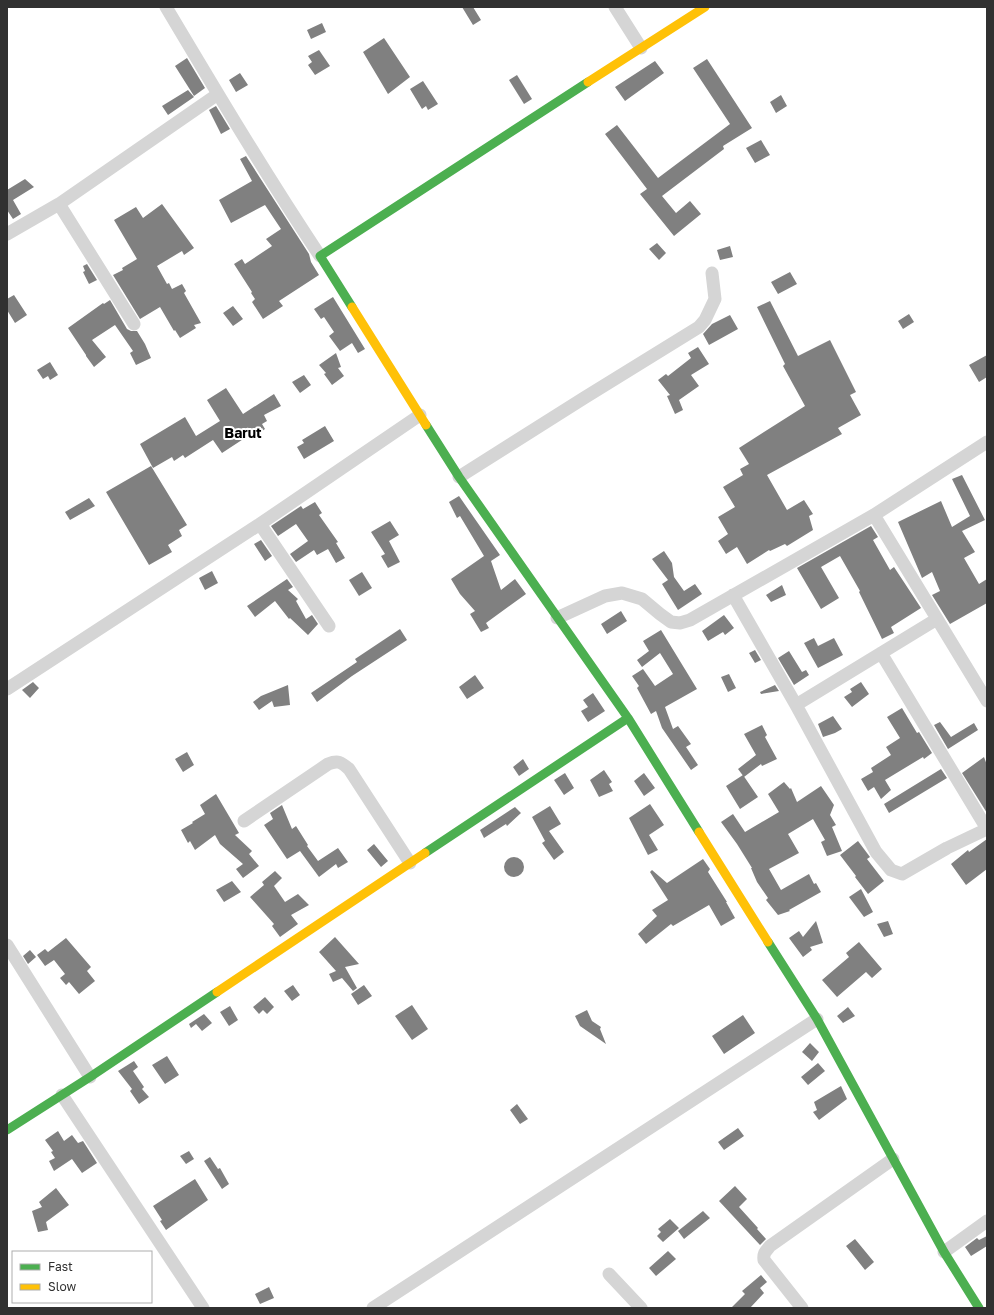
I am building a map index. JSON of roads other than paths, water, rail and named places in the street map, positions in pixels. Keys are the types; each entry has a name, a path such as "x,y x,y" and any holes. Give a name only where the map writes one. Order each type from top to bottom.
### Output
{"street":[{"path":"166,7 289,210 320,256 459,477 628,718 817,1019 944,1252 977,1307"},
{"path":"615,7 641,48"},
{"path":"320,256 421,189 705,7"},
{"path":"7,234 58,204 218,94"},
{"path":"58,204 134,324"},
{"path":"459,477 699,327 705,320 715,299 712,273"},
{"path":"7,689 260,524 420,415"},
{"path":"557,618 605,596 622,593 642,599 671,622 680,623 690,620 874,515 987,442"},
{"path":"874,515 987,701"},
{"path":"260,524 329,626"},
{"path":"733,595 796,705 876,852 891,870 902,874 947,848 987,829 881,653"},
{"path":"796,705 937,619"},
{"path":"7,1130 90,1077 628,718"},
{"path":"244,821 328,764 336,761 341,762 349,769 410,863"},
{"path":"7,945 90,1077"},
{"path":"373,1308 817,1019"},
{"path":"62,1095 203,1308"},
{"path":"802,1308 764,1260 763,1255 765,1251 893,1159"},
{"path":"944,1252 987,1221"},
{"path":"609,1274 641,1308"}],"district":[{"name":"Barut","path":"243,433"}]}
